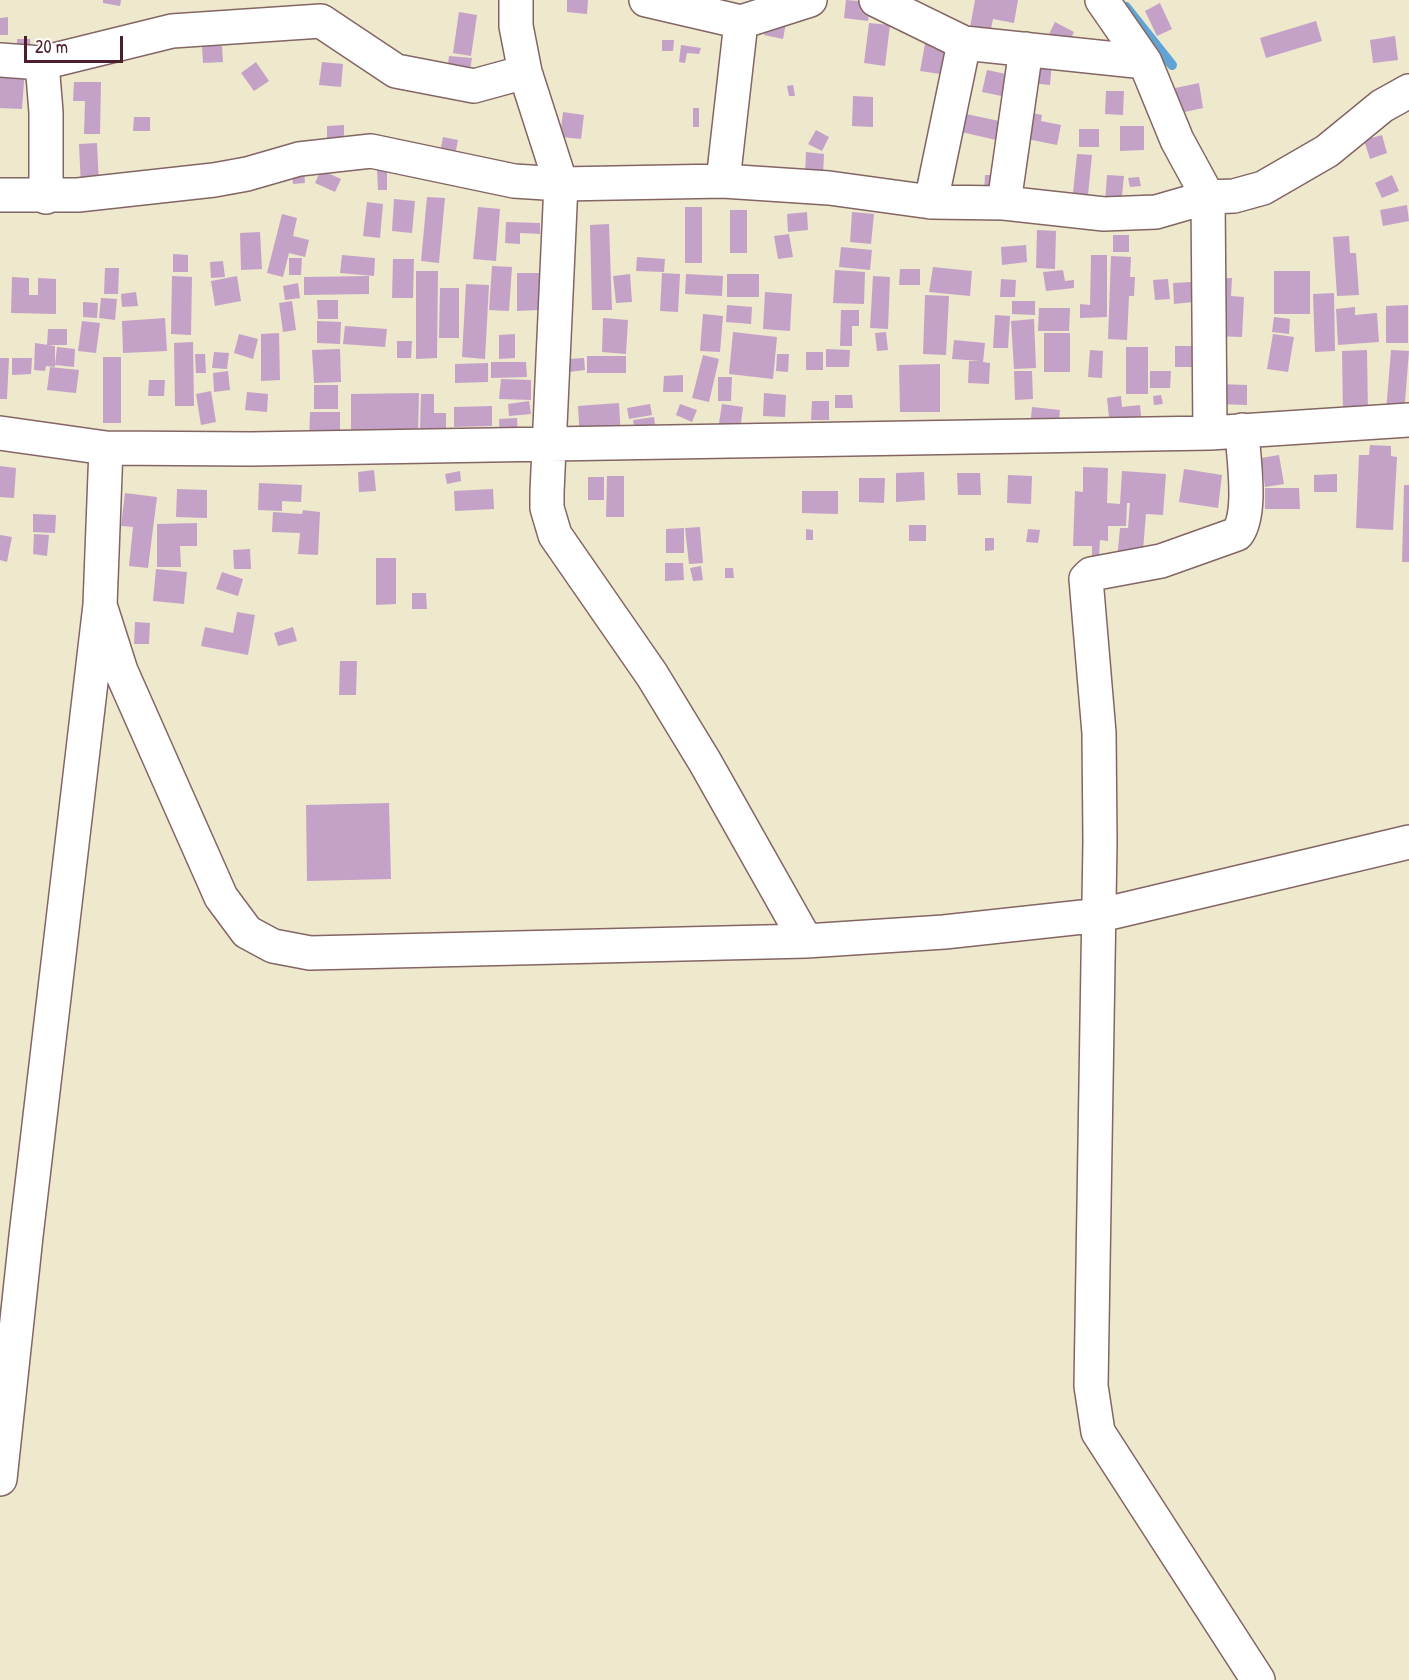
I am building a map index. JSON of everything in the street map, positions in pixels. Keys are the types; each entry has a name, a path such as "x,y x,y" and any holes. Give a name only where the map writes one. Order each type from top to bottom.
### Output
{"street":[{"path":"516,0 516,26 525,72 561,184 547,508 555,536 652,675 705,762 807,940"},
{"path":"645,0 741,22 810,0"},
{"path":"876,0 964,43 1145,62"},
{"path":"1102,0 1145,62 1177,140 1208,197 1226,432 1245,510 1242,528 1237,534 1161,561 1091,574 1086,579 1099,733 1101,915 1091,1386 1098,1432 1258,1680"},
{"path":"0,60 42,63 172,31 321,21 396,71 474,86 525,72"},
{"path":"723,181 741,22"},
{"path":"931,202 964,43"},
{"path":"1004,203 1026,49"},
{"path":"42,63 46,112 46,197"},
{"path":"0,195 46,197 214,180 247,174 299,159 371,151 514,181 561,184 723,181 829,188 931,202 1004,203 1114,214 1156,212 1208,197 1234,196 1263,188 1292,174 1327,151 1382,106 1409,91"},
{"path":"0,433 106,448 549,446 1226,432 1409,420"},
{"path":"0,1479 100,605 106,448"},
{"path":"100,605 121,671 221,897 247,932 273,946 310,953 807,940 944,932 1101,915 1409,842"}],"building":[{"path":"103,0 121,0 120,6 103,3"},
{"path":"567,0 588,0 587,14 567,12"},
{"path":"846,0 870,2 868,21 844,18"},
{"path":"975,0 1018,0 1014,23 993,19 988,43 968,39"},
{"path":"1160,3 1172,29 1157,36 1145,11"},
{"path":"459,12 477,15 471,56 453,53"},
{"path":"8,17 8,35 0,35 0,18"},
{"path":"767,20 786,23 783,39 764,35"},
{"path":"1316,21 1322,41 1266,58 1260,38"},
{"path":"1055,22 1074,32 1067,47 1047,38"},
{"path":"869,23 890,25 885,66 864,63"},
{"path":"927,33 947,37 940,74 920,71"},
{"path":"1395,36 1398,60 1373,63 1370,40"},
{"path":"17,39 30,39 31,52 17,52"},
{"path":"662,40 674,40 673,51 662,51"},
{"path":"681,45 701,48 699,54 687,53 685,63 679,62"},
{"path":"202,46 222,46 223,62 203,63"},
{"path":"449,56 472,58 469,76 447,73"},
{"path":"1033,60 1052,62 1050,85 1031,83"},
{"path":"256,62 269,81 254,91 241,73"},
{"path":"322,62 343,64 341,87 319,85"},
{"path":"0,68 25,69 22,109 0,108"},
{"path":"987,70 1020,77 1016,99 982,92"},
{"path":"74,82 101,82 100,134 84,134 85,101 73,101"},
{"path":"1199,83 1203,108 1180,113 1175,88"},
{"path":"793,85 795,96 789,96 787,86"},
{"path":"1106,91 1124,91 1123,115 1105,114"},
{"path":"853,96 873,97 873,127 852,126"},
{"path":"693,108 699,108 699,127 693,127"},
{"path":"1022,111 1042,115 1041,121 1061,125 1057,145 1017,137"},
{"path":"563,112 584,115 581,139 560,137"},
{"path":"957,112 1013,124 1009,143 953,130"},
{"path":"134,117 150,117 150,131 133,131"},
{"path":"344,125 344,147 327,148 327,126"},
{"path":"1120,126 1144,126 1144,150 1120,151"},
{"path":"1079,129 1099,129 1099,147 1079,147"},
{"path":"816,130 829,137 822,151 808,144"},
{"path":"1382,135 1387,153 1370,159 1364,140"},
{"path":"443,137 458,140 453,165 438,162"},
{"path":"97,143 99,185 81,186 79,144"},
{"path":"806,152 824,154 823,176 805,175"},
{"path":"1077,154 1092,155 1088,195 1073,193"},
{"path":"321,170 341,179 335,192 315,183"},
{"path":"377,170 387,170 387,190 378,190"},
{"path":"304,171 305,183 293,184 292,172"},
{"path":"985,175 996,175 996,193 984,193"},
{"path":"1107,175 1124,176 1121,205 1105,203"},
{"path":"1392,175 1399,191 1382,198 1375,183"},
{"path":"1139,177 1141,186 1130,187 1128,178"},
{"path":"427,197 445,198 439,263 421,261"},
{"path":"394,199 415,201 412,233 392,231"},
{"path":"367,202 383,204 380,238 363,236"},
{"path":"1407,205 1409,221 1383,226 1380,210"},
{"path":"478,207 500,209 496,261 473,259"},
{"path":"685,207 702,207 702,263 685,263"},
{"path":"730,210 747,210 747,253 730,253"},
{"path":"807,212 808,230 788,232 787,214"},
{"path":"852,212 874,214 871,244 850,242"},
{"path":"282,214 297,218 293,236 309,240 305,257 289,253 283,277 267,273"},
{"path":"506,222 540,223 540,234 520,233 520,244 505,243"},
{"path":"609,224 612,310 592,310 590,225"},
{"path":"1037,230 1056,231 1055,269 1036,268"},
{"path":"260,232 262,269 241,270 240,233"},
{"path":"789,234 793,257 778,259 774,236"},
{"path":"1113,235 1129,235 1129,252 1113,252"},
{"path":"1349,236 1350,253 1356,253 1359,295 1337,296 1333,237"},
{"path":"1026,245 1027,262 1002,265 1001,247"},
{"path":"841,247 872,250 870,270 839,267"},
{"path":"173,254 188,255 188,272 173,272"},
{"path":"342,255 375,258 374,276 340,273"},
{"path":"1091,255 1107,255 1107,317 1080,318 1080,304 1090,305"},
{"path":"1111,256 1131,257 1130,277 1135,277 1134,296 1129,296 1127,340 1108,339"},
{"path":"637,257 665,259 664,272 636,271"},
{"path":"289,258 302,258 301,275 289,275"},
{"path":"393,259 414,259 413,298 392,298"},
{"path":"223,261 225,277 211,278 210,262"},
{"path":"492,266 512,267 509,311 489,310"},
{"path":"933,267 972,271 970,296 929,292"},
{"path":"105,268 119,268 118,294 104,294"},
{"path":"900,269 920,269 920,285 899,285"},
{"path":"835,270 865,272 864,304 833,303"},
{"path":"1063,270 1065,281 1074,280 1074,288 1046,291 1043,272"},
{"path":"416,271 438,271 437,358 416,359"},
{"path":"1274,271 1310,271 1310,314 1274,314"},
{"path":"517,273 542,273 539,310 517,311"},
{"path":"662,273 680,274 678,312 660,311"},
{"path":"630,274 632,302 616,303 613,276"},
{"path":"686,274 723,276 722,296 685,294"},
{"path":"727,274 759,274 759,297 727,297"},
{"path":"172,276 192,277 191,335 171,334"},
{"path":"237,276 241,301 215,306 211,281"},
{"path":"369,276 369,294 304,295 304,277"},
{"path":"873,276 890,277 888,329 870,328"},
{"path":"12,277 29,278 29,295 38,295 38,278 56,279 56,314 11,313"},
{"path":"1215,278 1232,278 1231,296 1244,297 1242,337 1213,336"},
{"path":"1001,279 1016,280 1015,297 1000,297"},
{"path":"1168,279 1170,299 1155,300 1153,280"},
{"path":"1192,282 1193,302 1174,304 1173,283"},
{"path":"298,283 300,298 285,300 283,286"},
{"path":"466,284 489,285 485,359 462,357"},
{"path":"440,288 459,288 459,338 439,338"},
{"path":"136,292 138,306 122,307 121,294"},
{"path":"765,292 792,294 790,331 763,329"},
{"path":"1334,293 1335,351 1315,352 1313,294"},
{"path":"925,295 949,296 946,355 923,354"},
{"path":"101,298 117,299 115,320 99,318"},
{"path":"317,300 338,300 338,319 318,319"},
{"path":"292,301 296,330 283,332 279,303"},
{"path":"1012,301 1035,301 1035,315 1012,314"},
{"path":"83,302 98,303 97,318 83,317"},
{"path":"727,305 752,307 751,324 726,322"},
{"path":"1408,305 1408,343 1386,343 1386,306"},
{"path":"1355,307 1355,315 1377,313 1379,342 1338,345 1336,309"},
{"path":"1039,308 1070,308 1069,331 1038,331"},
{"path":"841,310 859,310 859,326 852,326 852,346 840,346"},
{"path":"703,314 723,316 720,352 700,351"},
{"path":"995,315 1010,316 1008,348 993,348"},
{"path":"1274,317 1290,319 1289,334 1272,332"},
{"path":"165,318 167,351 123,353 122,321"},
{"path":"603,318 628,320 626,354 602,352"},
{"path":"1034,319 1036,368 1014,369 1011,321"},
{"path":"82,321 100,323 96,353 78,351"},
{"path":"317,321 341,322 340,344 317,343"},
{"path":"345,326 387,329 385,347 343,344"},
{"path":"48,329 67,329 67,345 47,345"},
{"path":"733,332 777,337 773,379 729,374"},
{"path":"886,332 888,350 877,351 875,333"},
{"path":"279,333 280,380 261,381 261,334"},
{"path":"1044,333 1070,333 1070,372 1044,372"},
{"path":"239,334 258,339 253,359 234,353"},
{"path":"515,334 515,358 499,359 499,335"},
{"path":"1273,334 1294,337 1288,372 1267,369"},
{"path":"954,340 985,343 983,362 990,363 989,384 968,383 969,361 981,361 952,359"},
{"path":"397,341 412,341 411,358 397,358"},
{"path":"193,342 194,406 175,406 174,343"},
{"path":"35,343 55,346 55,367 46,366 45,371 34,370"},
{"path":"1175,346 1194,346 1193,367 1175,367"},
{"path":"57,347 75,349 74,367 55,365"},
{"path":"1126,347 1148,347 1148,394 1126,394"},
{"path":"340,349 341,382 314,383 312,350"},
{"path":"826,349 850,350 849,367 826,367"},
{"path":"1090,350 1103,351 1102,378 1088,377"},
{"path":"1367,350 1368,415 1343,416 1342,351"},
{"path":"1391,350 1409,351 1404,414 1386,412"},
{"path":"214,352 229,353 227,369 212,368"},
{"path":"806,352 823,352 823,370 806,370"},
{"path":"195,354 205,354 206,373 196,373"},
{"path":"777,354 789,354 788,372 776,371"},
{"path":"703,355 719,359 709,402 692,398"},
{"path":"587,356 626,356 626,373 587,373"},
{"path":"103,357 121,357 121,423 103,423"},
{"path":"0,358 9,358 7,399 0,399"},
{"path":"12,358 32,358 31,374 12,375"},
{"path":"584,358 585,370 569,372 568,359"},
{"path":"491,362 526,362 527,377 491,378"},
{"path":"488,363 488,382 455,383 455,364"},
{"path":"940,364 940,412 900,412 899,365"},
{"path":"50,367 79,370 76,393 47,390"},
{"path":"228,371 230,390 214,392 213,373"},
{"path":"1014,371 1032,371 1033,399 1015,400"},
{"path":"1150,371 1171,371 1170,388 1150,388"},
{"path":"683,375 683,392 663,392 664,376"},
{"path":"718,377 732,377 731,401 718,401"},
{"path":"501,379 531,380 531,400 499,399"},
{"path":"149,380 165,380 164,396 148,396"},
{"path":"1220,384 1247,385 1247,405 1219,404"},
{"path":"314,385 338,385 338,409 314,409"},
{"path":"211,391 216,422 201,425 196,394"},
{"path":"247,392 268,394 267,412 245,410"},
{"path":"419,393 418,433 351,434 351,394"},
{"path":"764,393 786,395 785,417 763,416"},
{"path":"421,394 434,394 434,413 446,413 446,430 420,430"},
{"path":"835,395 852,395 853,408 835,408"},
{"path":"1161,395 1163,404 1154,405 1153,396"},
{"path":"1121,396 1122,407 1140,405 1142,425 1110,428 1107,398"},
{"path":"529,401 531,414 509,416 508,404"},
{"path":"812,401 829,401 829,420 811,420"},
{"path":"619,403 621,438 580,440 578,406"},
{"path":"650,404 652,415 629,419 627,408"},
{"path":"680,404 697,410 692,422 676,415"},
{"path":"722,404 743,407 739,439 717,436"},
{"path":"492,406 492,426 454,427 454,407"},
{"path":"1032,407 1060,410 1058,430 1030,427"},
{"path":"310,412 340,412 340,440 309,440"},
{"path":"654,417 657,439 636,442 633,420"},
{"path":"517,418 518,436 500,437 499,419"},
{"path":"1370,445 1391,446 1391,456 1397,457 1393,530 1356,528 1359,455 1369,455"},
{"path":"1279,455 1284,484 1265,487 1261,458"},
{"path":"0,466 16,468 14,498 0,497"},
{"path":"1083,467 1108,468 1107,503 1120,504 1122,471 1166,474 1163,515 1146,514 1142,562 1117,560 1120,528 1128,528 1130,503 1127,503 1126,526 1108,526 1108,541 1100,540 1099,556 1092,556 1092,546 1073,546 1075,491 1083,492"},
{"path":"1184,469 1222,475 1218,508 1179,502"},
{"path":"374,470 376,491 359,492 358,472"},
{"path":"460,471 461,481 447,484 445,474"},
{"path":"924,472 925,500 896,502 896,473"},
{"path":"957,473 980,473 981,495 958,495"},
{"path":"1337,474 1337,492 1314,492 1314,475"},
{"path":"1008,475 1032,476 1031,504 1007,503"},
{"path":"607,476 624,476 624,517 606,517"},
{"path":"588,477 604,477 604,500 588,500"},
{"path":"859,478 885,478 884,503 859,502"},
{"path":"259,483 302,485 301,502 282,501 282,511 258,510"},
{"path":"1404,485 1409,485 1409,562 1402,562"},
{"path":"1265,488 1299,488 1300,509 1265,509"},
{"path":"177,489 207,490 207,518 176,517"},
{"path":"493,489 494,509 455,511 454,491"},
{"path":"802,491 838,491 838,514 802,513"},
{"path":"125,493 157,497 148,568 129,566 133,527 121,526"},
{"path":"303,510 320,512 318,555 298,554 300,533 272,532 273,512 302,514"},
{"path":"33,514 56,515 55,533 33,532"},
{"path":"197,523 197,546 180,546 181,567 157,567 157,524"},
{"path":"909,525 926,525 926,541 909,541"},
{"path":"700,527 703,563 689,564 685,528"},
{"path":"684,528 684,553 666,553 666,529"},
{"path":"806,529 813,530 813,540 806,540"},
{"path":"1028,529 1040,530 1038,543 1026,542"},
{"path":"34,534 49,535 47,556 33,554"},
{"path":"0,535 12,537 7,562 0,560"},
{"path":"985,538 994,538 994,550 985,551"},
{"path":"250,549 251,569 234,569 233,550"},
{"path":"376,558 396,558 396,604 376,605"},
{"path":"665,563 683,563 684,580 665,581"},
{"path":"701,566 703,580 693,581 690,568"},
{"path":"725,568 733,568 734,578 725,578"},
{"path":"156,569 187,572 184,604 153,601"},
{"path":"222,572 243,579 238,596 216,589"},
{"path":"412,593 426,593 427,609 412,609"},
{"path":"237,612 255,615 248,655 201,646 205,627 233,633"},
{"path":"135,622 150,623 149,644 134,644"},
{"path":"293,627 297,641 278,646 274,633"},
{"path":"340,661 357,661 356,695 339,695"},
{"path":"389,803 391,879 307,881 306,805"}],"waterway":[{"path":"1126,7 1172,65"}]}
